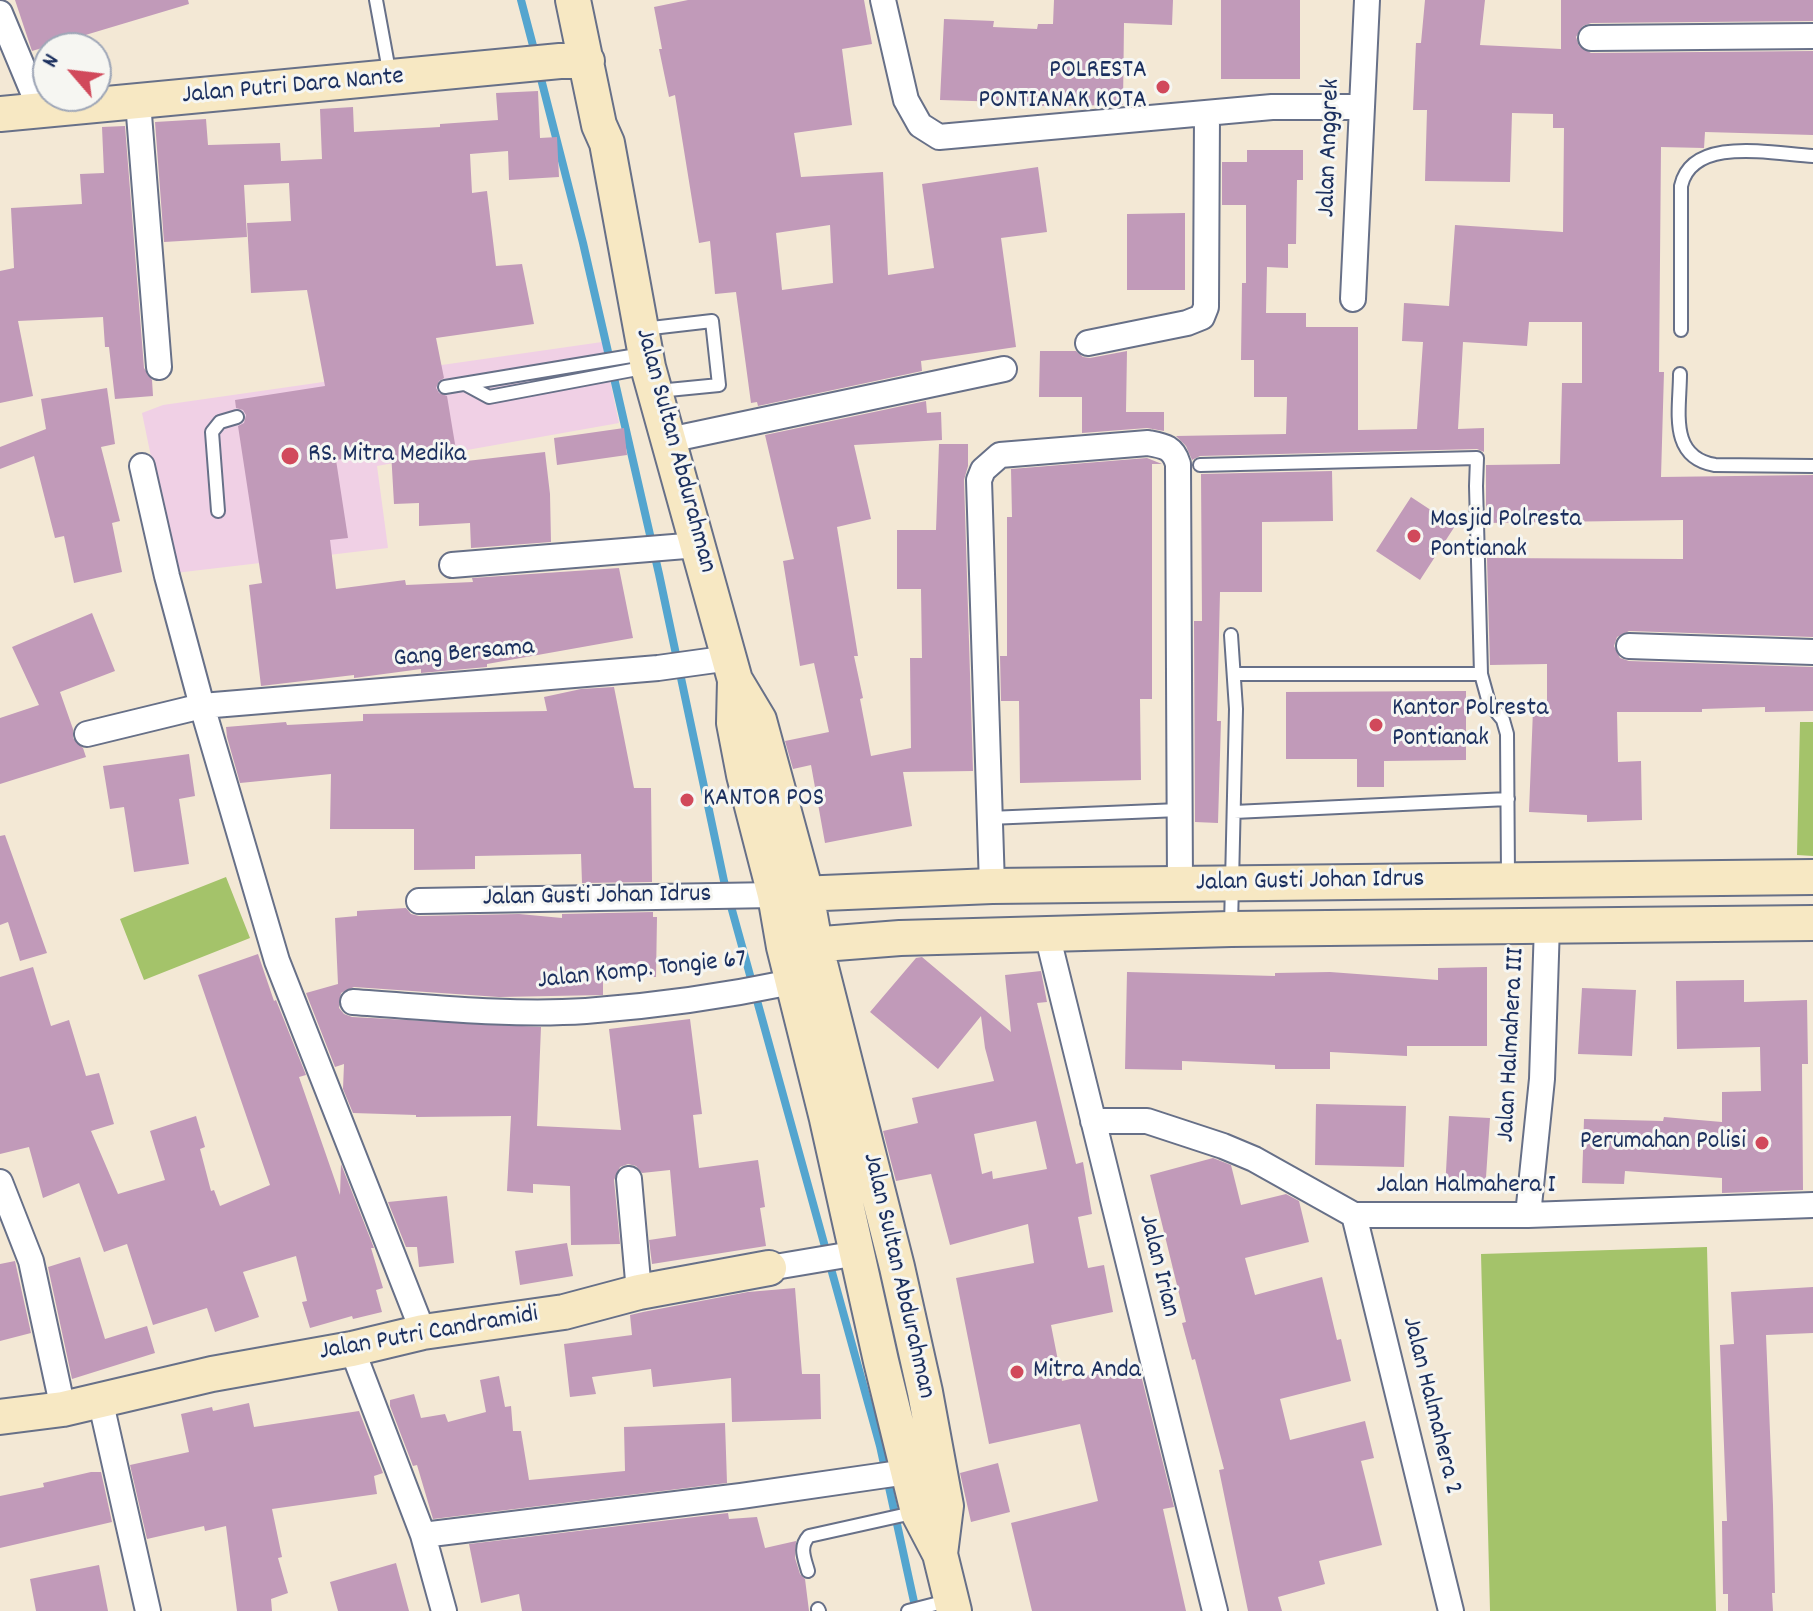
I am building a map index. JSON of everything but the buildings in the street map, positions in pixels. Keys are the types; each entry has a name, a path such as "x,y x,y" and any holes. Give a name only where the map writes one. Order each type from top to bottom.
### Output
{"street":[{"name":"Jalan Sultan Abdurahman","path":"573,0 573,61 599,125 608,133"},
{"name":"Jalan Sultan Abdurahman","path":"587,0 608,133 635,362 669,440 698,545 721,667 759,720 785,895 893,1252 925,1392 946,1506 940,1554 943,1606"},
{"path":"883,0 906,100 920,125 939,137 1272,107 1360,107"},
{"name":"Jalan Anggrek","path":"1353,299 1367,0"},
{"path":"0,13 32,90"},
{"path":"1591,38 1813,36"},
{"name":"Jalan Putri Dara Nante","path":"112,104 573,61"},
{"path":"138,102 159,367"},
{"name":"Jalan Putri Dara Nante","path":"0,114 32,110"},
{"path":"1088,343 1187,323 1202,317 1206,307 1207,114"},
{"path":"669,440 1004,369"},
{"path":"992,886 979,480 983,470 1000,455 1148,443 1167,447 1175,453 1178,464 1180,885"},
{"path":"142,466 167,576 202,706 277,961 423,1332"},
{"path":"452,565 698,545"},
{"path":"1629,646 1813,652"},
{"name":"Gang Bersama","path":"87,734 202,706 658,668 721,667"},
{"name":"Jalan Gusti Johan Idrus","path":"419,901 785,895 992,886 1813,877"},
{"path":"1362,883 1363,927"},
{"name":"Jalan Gusti Johan Idrus","path":"799,945 1231,929 1813,923"},
{"name":"Jalan Halmahera III","path":"1528,1215 1542,1079 1547,925"},
{"name":"Jalan Irian","path":"1047,934 1215,1611"},
{"path":"799,945 783,984 856,1254 906,1472 902,1515 940,1554"},
{"name":"Jalan Komp. Tongie 67","path":"353,1002 482,1011 584,1011 783,984"},
{"name":"Jalan Halmahera I","path":"1093,1121 1147,1121 1223,1146 1254,1159 1354,1215 1528,1215 1813,1205"},
{"path":"629,1179 639,1292"},
{"path":"0,1182 31,1261 63,1409"},
{"name":"Jalan Halmahera 2","path":"1354,1215 1451,1611"},
{"name":"Jalan Putri Candramidi","path":"0,1417 63,1409 212,1374 352,1349 423,1332 564,1312 639,1292 856,1254"},
{"path":"352,1349 423,1535 444,1611"},
{"path":"100,1399 148,1611"},
{"path":"423,1535 906,1472"}],"lane":[{"path":"376,0 391,79"},
{"path":"1681,330 1681,186 1686,171 1700,158 1731,151 1813,156"},
{"path":"445,387 465,384 489,397 635,362 712,321 719,385 635,362"},
{"path":"1680,374 1680,436 1690,455 1702,463 1715,465 1813,466"},
{"path":"218,511 212,432 220,422 237,417"},
{"path":"1200,465 1477,458 1481,674 1489,703 1503,720 1507,734 1508,880"},
{"path":"1231,635 1236,709 1231,929"},
{"path":"1234,674 1481,674"},
{"path":"1234,812 1508,799"},
{"path":"989,818 1179,810"},
{"path":"808,1571 802,1552 803,1542 809,1536 902,1515"},
{"path":"908,1611 943,1606"}],"shaded area":[{"name":"RS. Mitra Medika","path":"602,342 619,423 377,466 388,548 175,573 142,413 163,405"}],"green space":[{"path":"1800,722 1813,722 1813,856 1797,855"},
{"path":"226,877 250,938 144,980 120,919"},
{"path":"1707,1247 1716,1611 1490,1611 1481,1254"}],"waterway":[{"path":"521,0 536,57"},
{"path":"539,71 583,243 659,574 724,881 880,1446 916,1611"}],"place":[{"name":"POLRESTA PONTIANAK KOTA","path":"1163,87"},
{"name":"RS. Mitra Medika","path":"290,456"},
{"name":"Masjid Polresta Pontianak","path":"1414,536"},
{"name":"Kantor Polresta Pontianak","path":"1376,725"},
{"name":"KANTOR POS","path":"687,800"},
{"name":"Perumahan Polisi","path":"1762,1143"},
{"name":"Mitra Anda","path":"1017,1372"}]}
